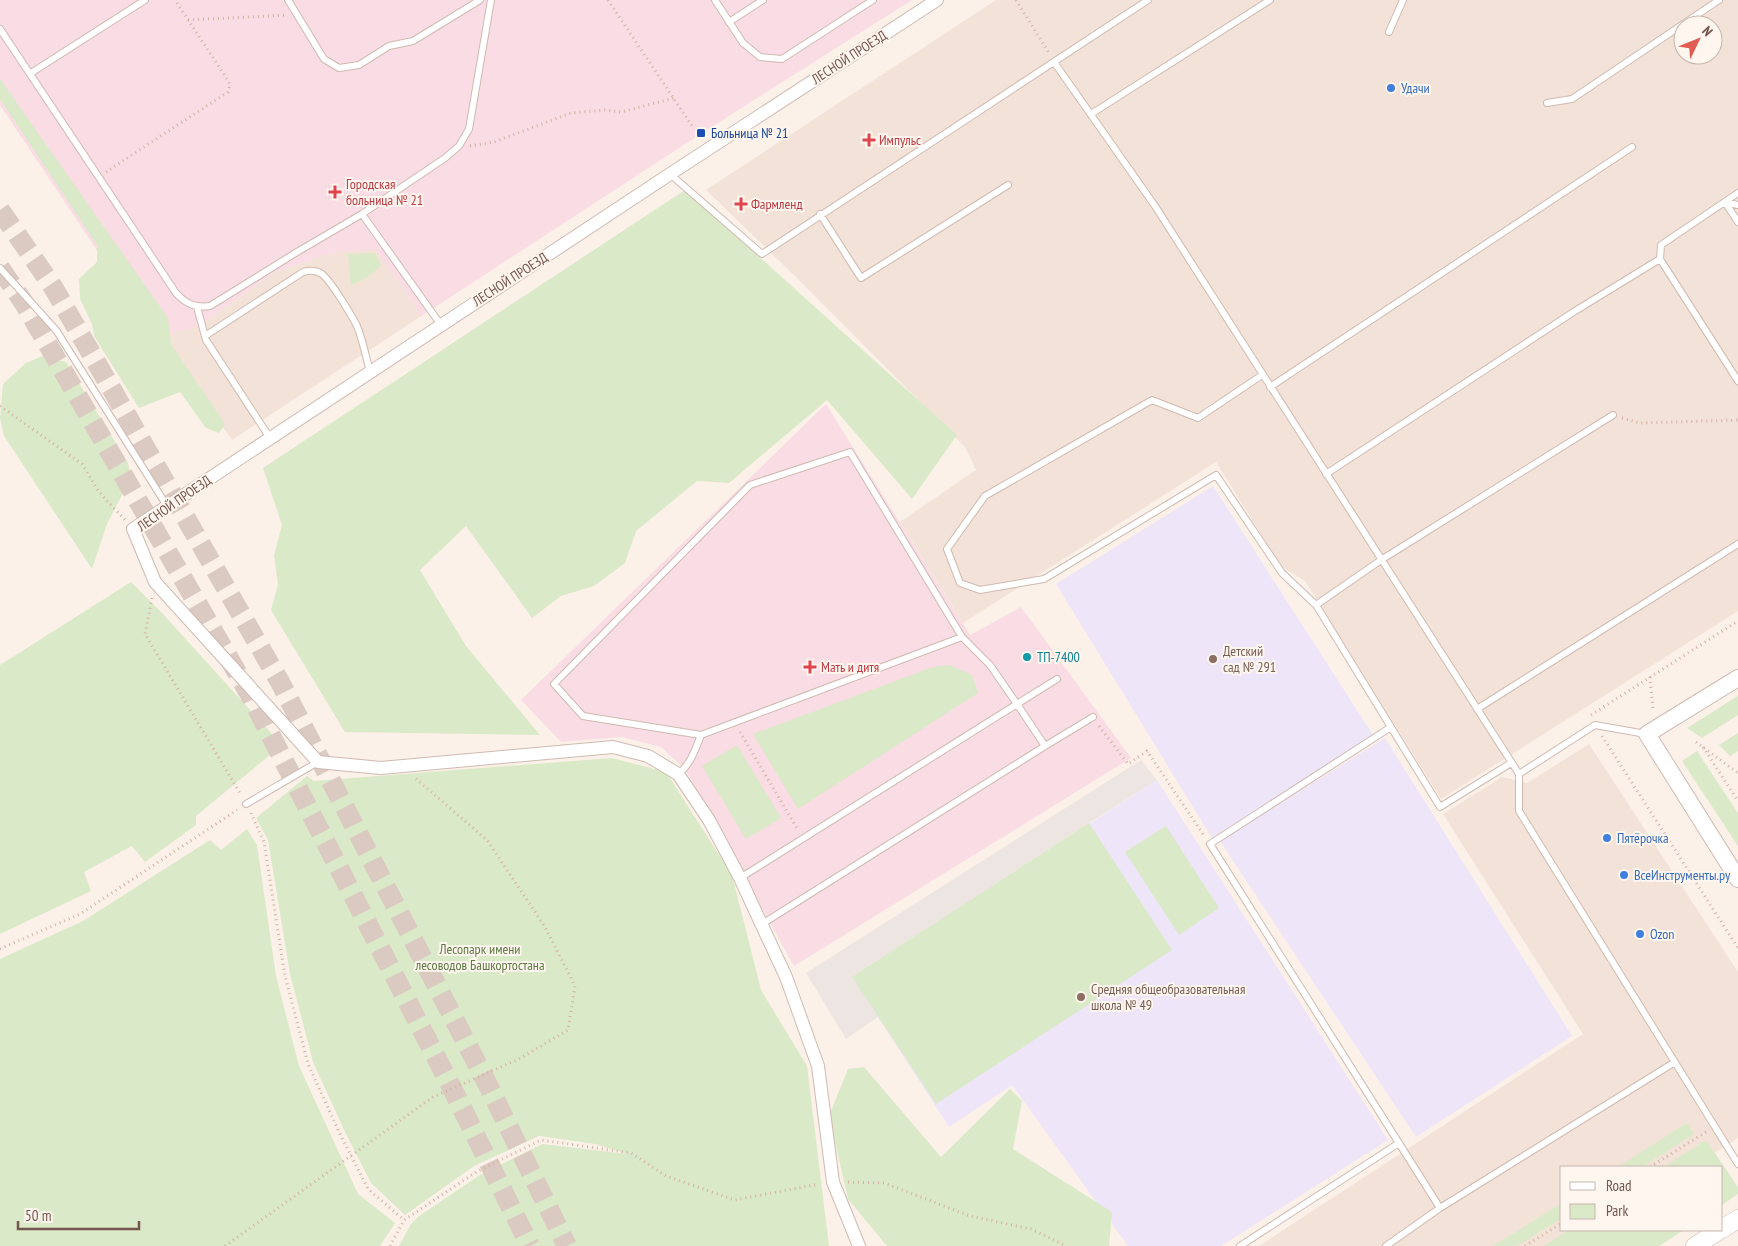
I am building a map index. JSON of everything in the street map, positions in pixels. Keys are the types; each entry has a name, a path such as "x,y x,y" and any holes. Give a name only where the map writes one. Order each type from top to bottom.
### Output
{"main road":[{"path":"1723,1228 1738,1219"},
{"path":"1695,1246 1718,1231"}],"street":[{"name":"ЛЕСНОЙ ПРОЕЗД","path":"318,762 155,582 133,529 440,325 937,0"},
{"path":"1738,678 1647,734 1738,878"},
{"path":"318,762 380,768 614,747 648,756 678,774 709,820 740,878 786,976 818,1066 833,1182 859,1246"}],"lane":[{"path":"31,74 145,0"},
{"path":"288,0 324,59 340,68 359,65 389,46 413,41 480,0"},
{"path":"0,29 176,293 184,301 197,307 210,306 362,214 446,158 460,146 469,129 491,0"},
{"path":"715,0 743,43 760,57 782,59 873,0"},
{"path":"729,22 763,0"},
{"path":"670,174 762,254 820,214 1148,0"},
{"path":"1091,114 1270,0"},
{"path":"1389,32 1403,0"},
{"path":"1547,103 1572,100 1719,0"},
{"path":"1054,62 1155,206 1519,774 1519,811 1738,1164"},
{"path":"1270,387 1632,147"},
{"path":"820,214 861,278 1008,185"},
{"path":"1738,194 1661,245 1660,260 1738,380"},
{"path":"1725,202 1738,205"},
{"path":"1725,202 1738,222"},
{"path":"362,214 440,325"},
{"path":"1326,474 1574,311 1660,260"},
{"path":"0,268 56,330 167,506"},
{"path":"205,336 303,272 314,271 321,273 327,279 352,318 358,331 370,372"},
{"path":"197,307 205,336 270,438"},
{"path":"1262,375 1198,418 1152,400 985,496 947,549 960,583 980,590 1044,579 1216,475 1282,573 1316,605 1440,807 1511,763"},
{"path":"1316,605 1381,560 1613,415"},
{"path":"962,637 701,735 583,716 554,684 750,485 850,452 962,637 990,665 1044,746"},
{"path":"1477,709 1738,544"},
{"path":"740,878 1057,679"},
{"path":"762,924 1093,717"},
{"path":"1519,774 1595,725 1647,734"},
{"path":"1391,727 1210,844 1440,1208"},
{"path":"678,774 685,769 690,761 701,735"},
{"path":"246,804 318,762"},
{"path":"1386,1246 1440,1208 1675,1062"},
{"path":"1240,1246 1400,1143"}],"path":[{"path":"99,176 228,92 230,85 227,78 175,0"},
{"path":"608,0 692,126"},
{"path":"1016,0 1054,62"},
{"path":"188,20 297,15"},
{"path":"460,146 472,147 494,142 571,113 605,110 620,112 674,98"},
{"path":"0,406 82,464 99,492 133,529"},
{"path":"1613,415 1640,423 1738,420"},
{"path":"155,582 145,634 246,804 264,842 285,976 308,1064 368,1189 404,1220"},
{"path":"1738,621 1589,716 1738,948"},
{"path":"1650,677 1654,710"},
{"path":"1093,717 1128,764 1147,751 1210,844"},
{"path":"735,723 803,838"},
{"path":"1696,742 1738,773"},
{"path":"1703,747 1738,801"},
{"path":"225,1246 434,1098 519,1059 568,1030 575,986 545,927 487,840 401,766"},
{"path":"0,949 80,914 246,804"},
{"path":"1652,1166 1715,1127"},
{"path":"390,1246 404,1220 478,1171 541,1140 631,1153 666,1176 735,1200 833,1182 884,1183 970,1216 1031,1229 1066,1246"},
{"path":"1525,1246 1560,1224"}],"shaded area":[{"name":"Городская больница № 21","path":"0,0 912,0 699,135 420,317 414,304 376,250 337,252 275,272 193,328 157,336 128,297 0,105"},
{"path":"996,0 1738,0 1738,611 1441,799 1305,581 1281,566 1216,462 963,623 900,522 976,470 965,447 797,278 706,190"},
{"path":"376,249 414,304 420,317 232,440 157,336 193,328 275,272 337,252"},
{"name":"Мать и дитя","path":"826,404 970,635 1021,607 1131,758 794,966 685,769 661,747 622,737 561,742 521,700"},
{"name":"Детский сад № 291","path":"1213,486 1373,735 1212,838 1056,584"},
{"path":"1385,738 1572,1036 1416,1137 1220,841"},
{"path":"1589,744 1738,972 1738,1138 1694,1166 1560,1166 1560,1231 1592,1231 1569,1246 1259,1246 1583,1034 1443,814 1502,777 1527,783"},
{"path":"1141,760 1157,780 853,977 878,1017 846,1039 806,973"},
{"name":"Средняя общеобразовательная школа № 49","path":"1157,780 1388,1140 1221,1246 1128,1246 1012,1085 949,1127 852,977"}],"green space":[{"path":"0,79 168,318 171,344 225,424 219,433 206,428 180,392 139,408 94,336 92,324 80,299 79,279 97,262 97,245 0,99"},
{"path":"685,190 957,435 912,499 827,400 729,483 697,481 636,531 625,563 594,586 561,596 532,618 466,526 420,570 466,646 540,735 345,732 271,610 278,585 274,555 282,525 263,468"},
{"path":"375,253 381,266 351,286 348,254"},
{"path":"43,356 66,362 128,463 130,474 123,493 107,524 92,569 4,436 0,418 3,384 26,363"},
{"path":"131,582 162,613 282,745 196,816 196,825 145,862 132,846 84,872 91,891 0,934 0,665"},
{"path":"950,665 972,675 978,693 798,809 753,734 933,667"},
{"path":"1738,696 1738,715 1702,738 1687,728"},
{"path":"1738,733 1738,751 1730,756 1719,745"},
{"path":"737,745 781,818 746,839 702,766"},
{"path":"1697,751 1738,813 1738,846 1682,761"},
{"name":"Лесопарк имени лесоводов Башкортостана","path":"612,758 666,772 732,875 761,990 807,1066 829,1246 399,1246 411,1224 419,1216 480,1175 542,1144 628,1154 595,1144 539,1136 474,1166 405,1215 371,1183 313,1062 290,974 268,840 256,818 307,776 314,781"},
{"path":"1089,823 1172,950 936,1104 852,977"},
{"path":"1166,826 1219,908 1179,935 1125,852"},
{"path":"247,829 257,845 276,976 299,1066 358,1194 395,1223 380,1246 0,1246 0,959 83,921 210,840 221,850"},
{"path":"864,1067 941,1157 1010,1089 1022,1101 1013,1149 1112,1212 1109,1246 887,1246 848,1199 829,1116 848,1069"},
{"path":"1687,1123 1694,1134 1644,1166 1620,1166"},
{"path":"1706,1140 1738,1187 1738,1194 1723,1204 1723,1166 1666,1166"},
{"path":"1560,1204 1560,1219 1517,1246 1493,1246"},
{"path":"1567,1231 1682,1231 1659,1246 1544,1246"}],"tunnel":[{"path":"0,210 53,287 280,682 487,1083 567,1246"},
{"path":"0,268 24,303 250,695 455,1094 530,1246"}],"place":[{"name":"Удачи","path":"1391,88"},
{"name":"Больница № 21","path":"701,133"},
{"name":"Импульс","path":"869,140"},
{"name":"Городская больница № 21","path":"335,192"},
{"name":"Фармленд","path":"741,204"},
{"name":"ТП-7400","path":"1027,657"},
{"name":"Детский сад № 291","path":"1213,659"},
{"name":"Мать и дитя","path":"810,667"},
{"name":"Пятёрочка","path":"1607,838"},
{"name":"ВсеИнструменты.ру","path":"1624,875"},
{"name":"Ozon","path":"1640,934"},
{"name":"Средняя общеобразовательная школа № 49","path":"1081,997"}]}
